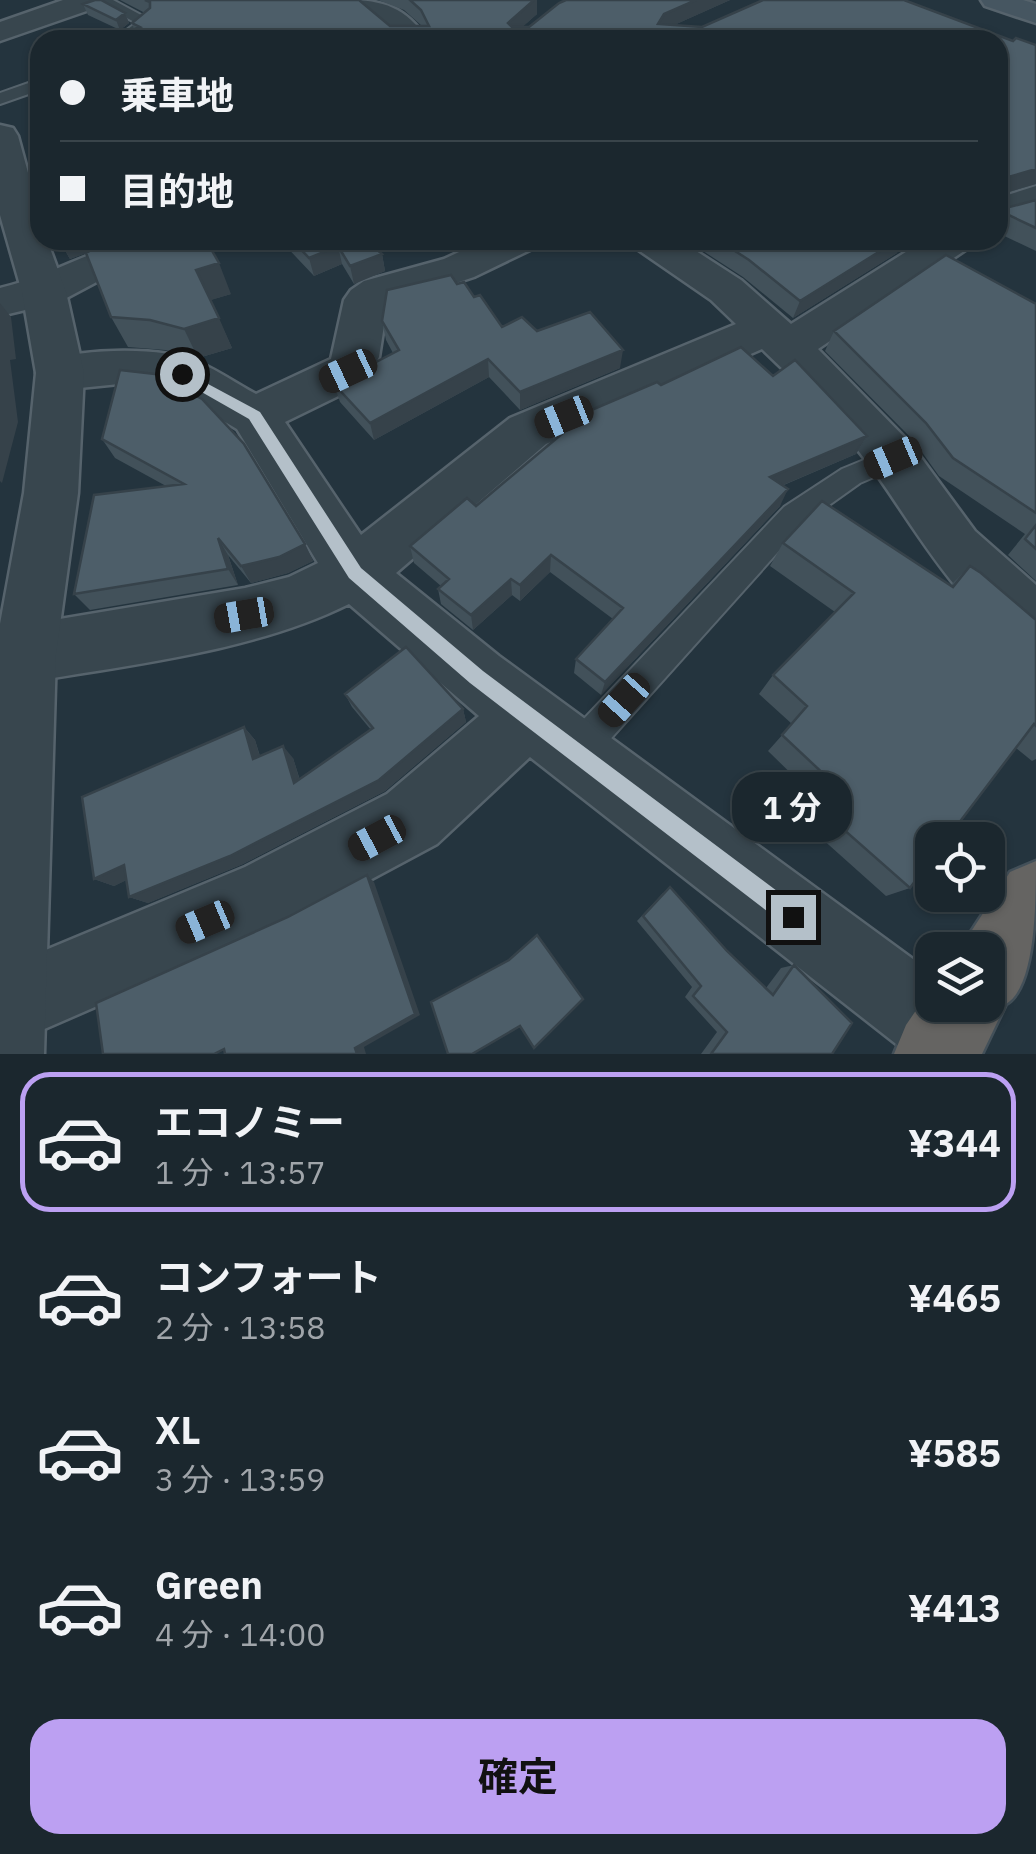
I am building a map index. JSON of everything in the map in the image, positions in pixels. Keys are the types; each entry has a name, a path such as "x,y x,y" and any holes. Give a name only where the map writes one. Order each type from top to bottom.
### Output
{"highway":[{"path":"1005,946 1036,898"}],"main road":[{"path":"994,0 1036,14"}],"street":[{"path":"0,32 91,0"},
{"path":"360,0 384,13 402,30"},
{"path":"0,136 30,249"},
{"path":"1008,208 1036,198"},
{"path":"30,250 44,292 60,372 51,493 13,656 4,1030 412,819 552,734"},
{"path":"0,302 44,292 106,260 144,250"},
{"path":"254,416 348,371 356,357 366,300 379,291 459,268 497,250"},
{"path":"665,250 726,290 778,338 893,458 954,548 1036,623"},
{"path":"13,656 244,615 299,600 355,573 528,432 778,338 935,250"},
{"path":"60,372 119,367 182,374 254,416 355,573 552,734 915,986"}],"lane":[{"path":"102,0 147,22 135,30"},
{"path":"0,99 30,88"},
{"path":"552,734 794,515 851,476 893,458"}],"building":[{"path":"95,0 125,13 116,20 83,4"},
{"path":"145,0 359,0 390,26 429,26 410,0 534,0 508,23 512,27 529,27 566,0 696,0 664,14 658,24 702,27 763,0 904,0 984,30 132,30 140,27 132,23 150,8 150,2"},
{"path":"1008,39 1036,45 1036,169 1008,177"},
{"path":"1036,200 1036,228 1008,215 1008,207"},
{"path":"212,250 219,263 196,270 219,318 184,329 150,320 111,317 86,253"},
{"path":"301,250 328,250 309,258"},
{"path":"340,250 377,250 382,254 350,266"},
{"path":"734,250 882,250 800,301"},
{"path":"946,255 1036,304 1036,513 953,458 926,423 834,331"},
{"path":"451,275 457,284 464,282 474,297 480,295 502,327 522,317 537,331 590,312 623,350 520,392 488,359 370,423 334,384 399,350 382,321 387,290"},
{"path":"741,347 773,376 795,360 867,436 770,477 788,489 605,682 576,659 623,608 551,555 520,585 511,579 471,615 438,589 449,579 410,546 467,498 476,506 563,433 554,426 657,382 661,385"},
{"path":"120,370 155,374 202,399 244,444 305,544 279,557 241,566 218,538 228,569 74,594 94,495 184,484 102,439"},
{"path":"822,501 953,587 970,566 1036,620 1036,726 960,822 915,822 915,881 910,888 809,799 828,778 782,735 807,706 773,675 854,593 783,543"},
{"path":"1036,525 1036,549 1025,539"},
{"path":"406,647 463,709 379,780 230,856 129,897 124,865 94,879 82,797 244,727 253,759 283,746 294,783 373,728 345,694"},
{"path":"367,875 415,1014 355,1048 357,1054 225,1054 224,1049 214,1054 103,1054 96,1003 288,917"},
{"path":"670,887 773,995 794,965 852,1023 832,1054 711,1054 727,1032 693,996 701,986 643,916"},
{"path":"537,935 583,999 534,1048 520,1026 472,1054 448,1054 431,1002 509,960"}],"route":[{"path":"182,374 254,416 355,573 477,677 793,917"}]}
